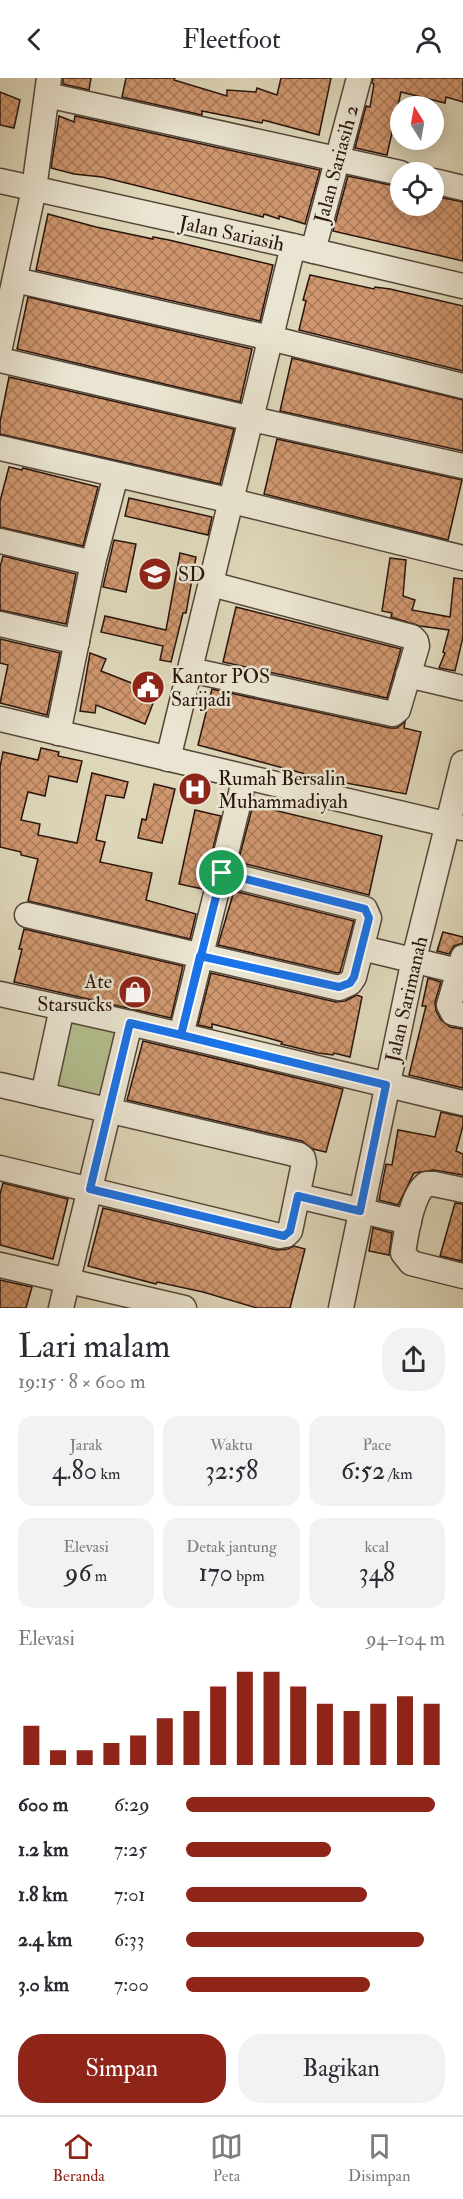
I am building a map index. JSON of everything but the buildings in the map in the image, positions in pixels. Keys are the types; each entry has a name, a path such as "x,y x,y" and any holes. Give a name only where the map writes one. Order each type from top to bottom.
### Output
{"street":[{"name":"Jalan Sariasih 2","path":"168,759 270,338 338,159 359,78"},
{"path":"0,347 34,189 48,86 390,171"},
{"name":"Jalan Sariasih","path":"0,182 303,248 463,286"},
{"path":"444,183 463,188"},
{"path":"15,279 270,338 463,386"},
{"path":"0,360 463,466"},
{"path":"0,448 232,501 463,558"},
{"path":"58,733 93,563 116,475"},
{"path":"0,541 93,563"},
{"path":"190,670 393,714 398,710 417,644 412,637 212,584"},
{"path":"0,624 76,642"},
{"path":"408,675 463,688"},
{"path":"0,719 456,826"},
{"name":"Jalan Sarimanah","path":"341,1308 414,959 456,826 463,763"},
{"path":"181,1035 245,777"},
{"path":"27,915 339,987 350,983 354,977 369,918 365,909 222,873"},
{"path":"362,948 414,959 461,964 450,1008 453,1013 463,1015"},
{"path":"0,994 463,1103"},
{"path":"43,1095 62,1008"},
{"path":"61,1308 130,1023"},
{"path":"0,1085 299,1155 304,1162 290,1231 280,1236 0,1168"},
{"path":"463,1190 426,1184 420,1188 409,1222 403,1253 406,1260 411,1263 463,1276"},
{"path":"298,1196 409,1222"},
{"path":"0,1264 184,1308"}],"green space":[{"path":"65,1020 119,1031 104,1103 50,1092"}],"place":[{"name":"SD","path":"155,574"},
{"name":"Kantor POS Sarijadi","path":"148,687"},
{"name":"Rumah Bersalin Muhammadiyah","path":"195,789"},
{"name":"Ate Starsucks","path":"135,992"}],"route":[{"path":"222,873 200,956 181,1035 130,1023 90,1189 284,1236 290,1231 298,1196 360,1211 386,1085 181,1035 200,956 339,987 350,983 354,977 369,918 365,909 222,873"}]}
